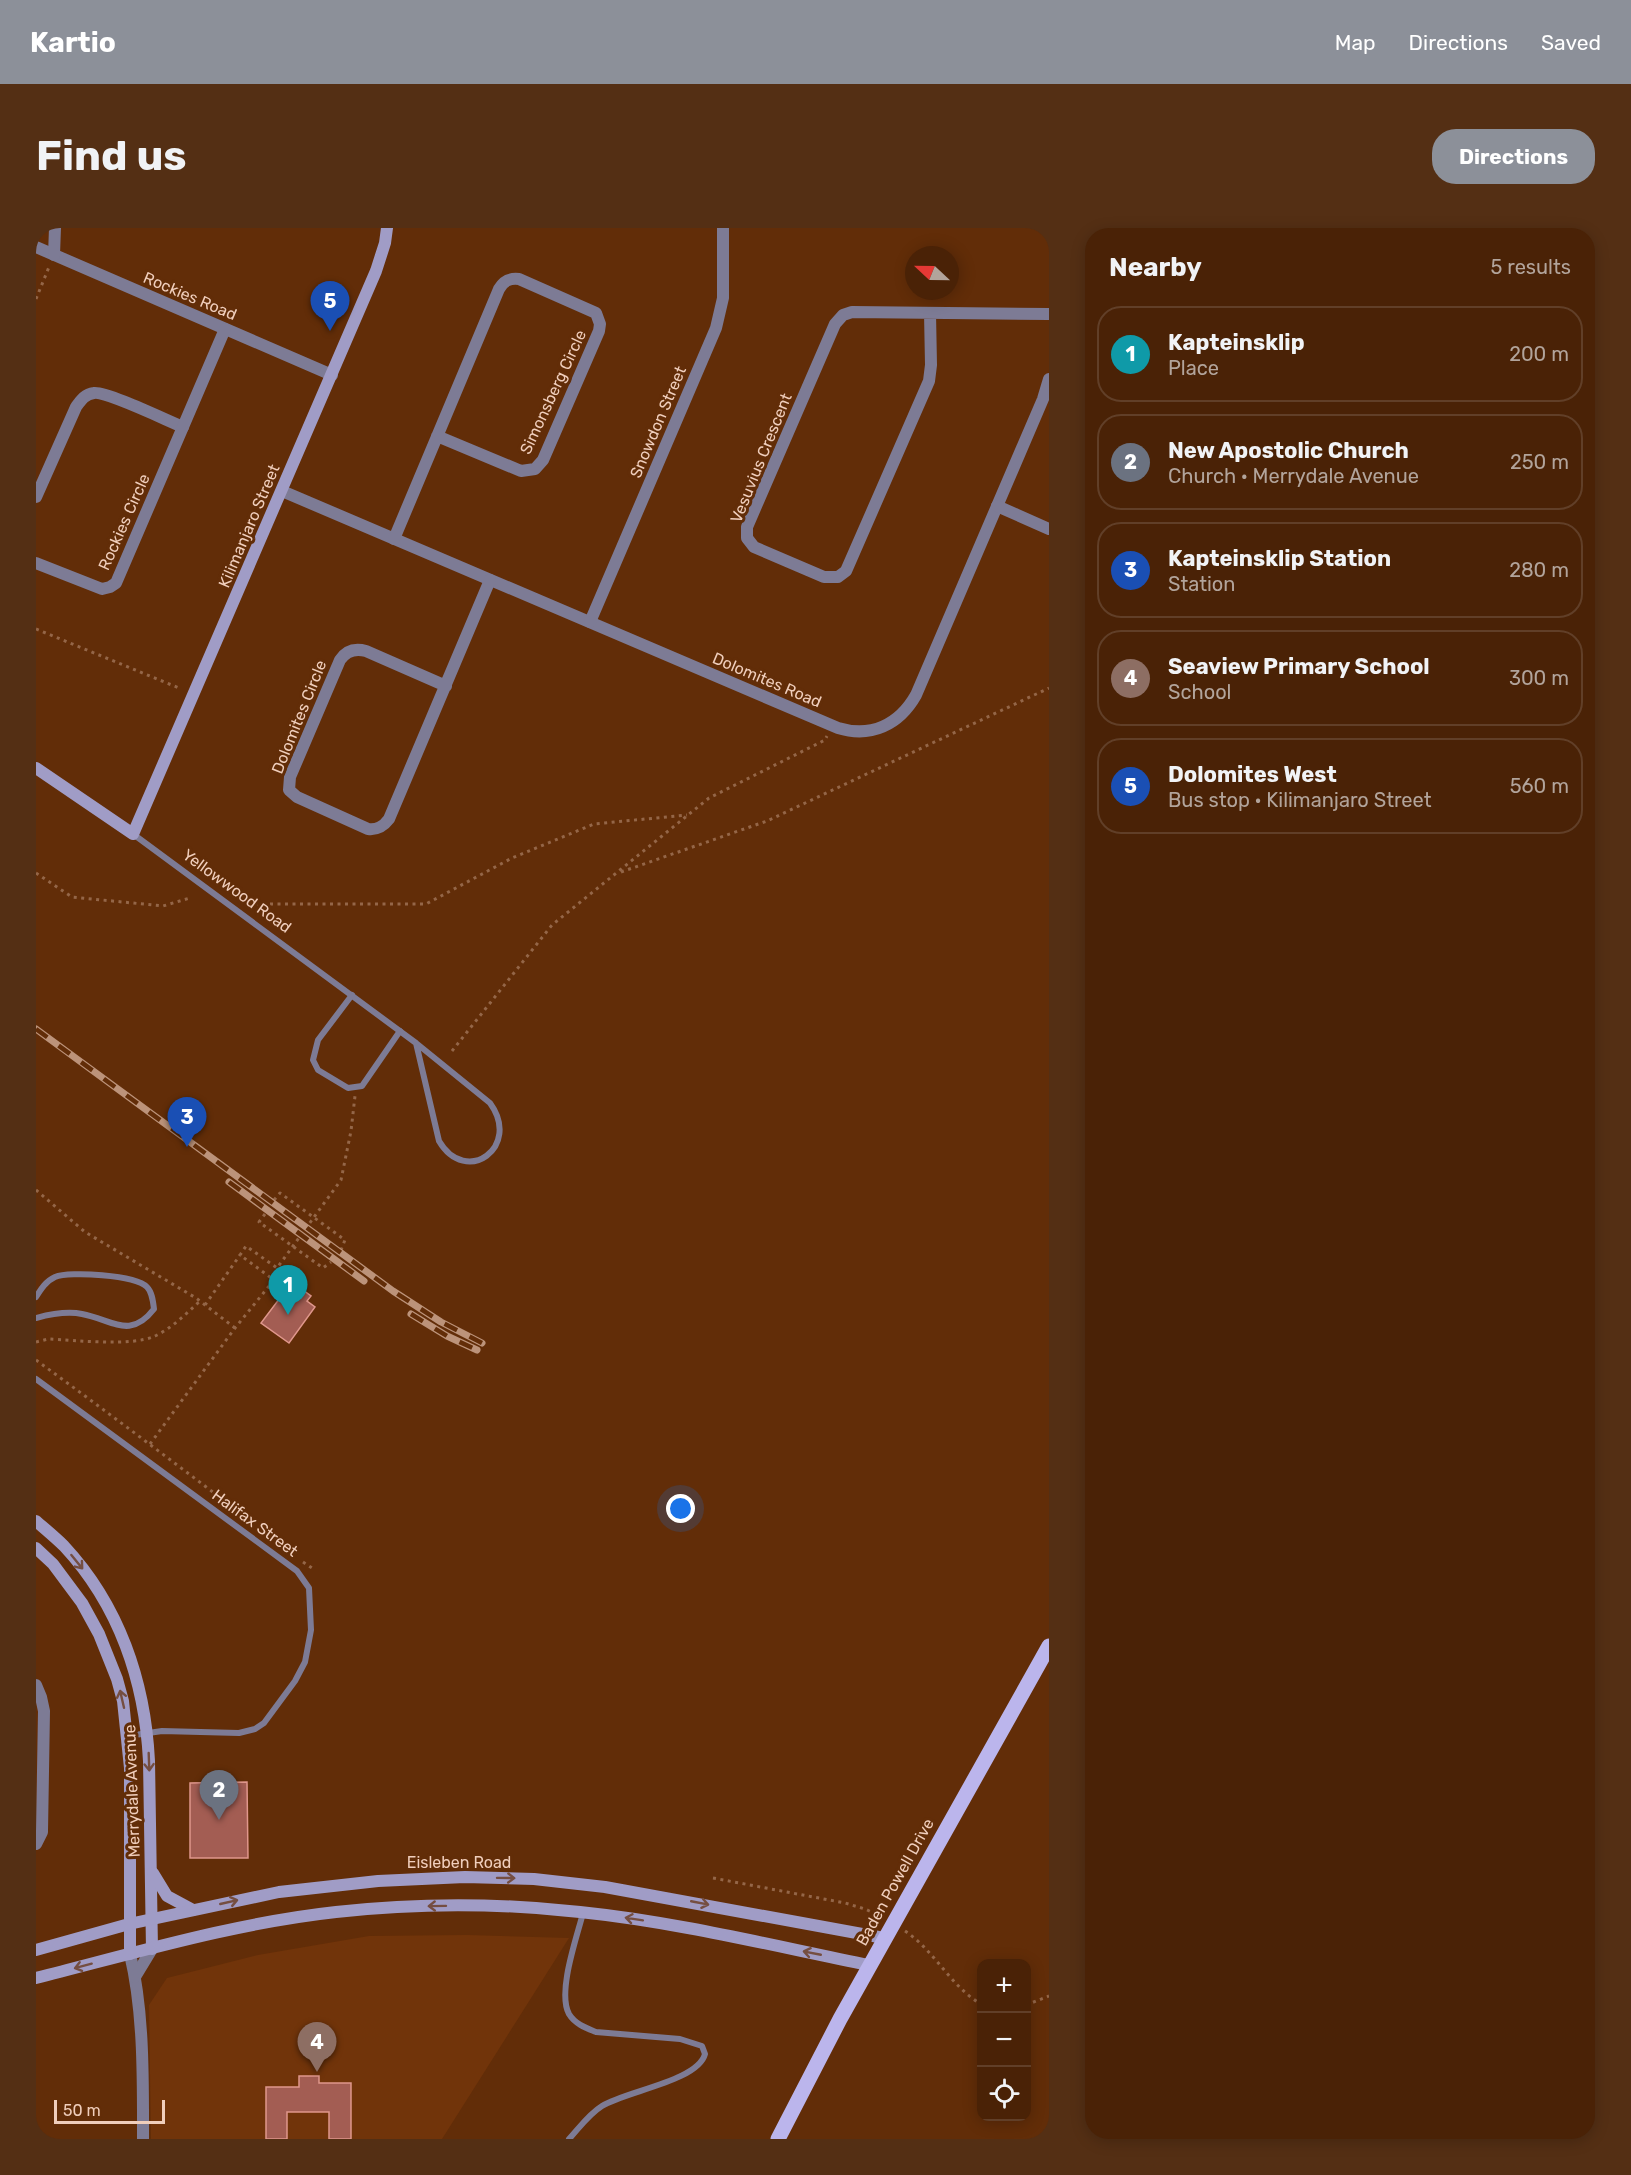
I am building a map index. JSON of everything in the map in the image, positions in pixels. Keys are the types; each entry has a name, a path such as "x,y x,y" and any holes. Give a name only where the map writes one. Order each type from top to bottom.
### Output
{"main road":[{"name":"Kilimanjaro Street","path":"133,834 376,271 387,228"},
{"name":"Yellowwood Road","path":"36,768 133,834"},
{"name":"Merrydale Avenue","path":"36,1521 63,1545 88,1576 110,1611 130,1654 141,1691 148,1733 152,1949"},
{"name":"Merrydale Avenue","path":"36,1548 70,1584 99,1634 123,1701 130,1768 130,1954"},
{"name":"Baden Powell Drive","path":"778,2139 869,1965 1049,1646"},
{"path":"151,1869 167,1896 193,1910"},
{"name":"Eisleben Road","path":"36,1950 129,1924 279,1892 351,1883 422,1878 534,1879 654,1894 885,1938"},
{"path":"36,1978 259,1923 393,1907 461,1905 531,1907 583,1912 644,1921 869,1965"}],"street":[{"path":"54,255 55,228"},
{"name":"Snowdon Street","path":"590,622 716,328 723,297 723,228"},
{"name":"Rockies Road","path":"36,248 332,375"},
{"name":"Simonsberg Circle","path":"394,539 437,436 499,289 504,282 513,278 519,279 596,313 600,324 599,331 543,460 535,469 521,471 437,436"},
{"name":"Vesuvius Crescent","path":"930,313 929,381 846,571 838,577 828,578 754,547 747,538 747,527 838,319 852,312 1049,314"},
{"name":"Rockies Circle","path":"36,563 102,589 116,583 225,329"},
{"name":"Dolomites Road","path":"282,491 831,725 856,732 877,729 896,720 911,704 1043,399 1049,379"},
{"path":"36,497 76,407 85,395 91,393 105,395 183,427"},
{"path":"997,506 1049,529"},
{"name":"Dolomites Circle","path":"446,686 366,651 356,649 347,652 340,660 288,781 289,790 297,797 368,829 382,827 389,819 446,686 490,580"},
{"path":"36,1685 44,1711 39,1760 42,1832 36,1844"},
{"path":"135,1977 152,1949"},
{"path":"130,1954 135,1977 144,2098 143,2139"}],"lane":[{"name":"Yellowwood Road","path":"133,834 400,1030 484,1098 494,1109 499,1123 499,1138 493,1152 483,1159 462,1161 443,1148 439,1141 416,1043"},
{"path":"352,995 318,1040 313,1060 318,1070 348,1088 362,1086 400,1030"},
{"path":"36,1297 49,1281 61,1275 129,1278 147,1287 152,1296 154,1309 144,1321 133,1326 120,1325 81,1313 53,1314 36,1318"},
{"name":"Halifax Street","path":"36,1379 297,1571 309,1588 311,1630 305,1662 295,1681 264,1723 255,1729 239,1733 162,1731 128,1736"},
{"path":"569,2139 592,2113 603,2105 615,2098 682,2076 702,2061 705,2054 702,2046 691,2042 667,2038 608,2035 583,2028 573,2019 566,2006 566,1991 583,1912"}],"path":[{"path":"36,299 54,255"},
{"path":"36,629 180,688"},
{"path":"616,873 767,821 1049,688"},
{"path":"452,1051 552,925 709,798 825,740 831,725"},
{"path":"255,904 426,904 512,858 594,824 689,814"},
{"path":"36,873 72,897 163,906 190,898"},
{"path":"205,1305 246,1246 277,1268 341,1180 351,1131 355,1088"},
{"path":"36,1190 85,1232 205,1305 235,1328"},
{"path":"274,1200 280,1193 345,1240 341,1250"},
{"path":"265,1214 260,1222 323,1268 331,1262"},
{"path":"150,1444 235,1328 274,1280 240,1255"},
{"path":"36,1360 291,1552"},
{"path":"299,1558 315,1570"},
{"path":"713,1878 845,1903 878,1914"},
{"path":"908,1933 931,1954 964,1992 977,2001"},
{"path":"1031,2003 1049,1996"}],"shaded area":[{"path":"467,1935 569,1938 442,2139 151,2139 149,2005 167,1978 258,1955 369,1936"}],"building":[{"path":"292,1282 311,1296 307,1301 315,1307 289,1343 261,1323"},
{"path":"247,1782 248,1858 190,1858 190,1783"},
{"path":"299,2076 319,2076 319,2083 351,2083 351,2139 329,2139 329,2112 287,2112 287,2139 266,2139 266,2087 299,2087"}],"railway":[{"path":"36,1029 393,1291 441,1322 482,1343"},
{"path":"229,1182 364,1281"},
{"path":"411,1314 447,1336 477,1350"}],"place":[{"name":"Dolomites West","path":"330,331"},
{"name":"Kapteinsklip Station","path":"187,1147"},
{"name":"Kapteinsklip","path":"288,1315"},
{"name":"New Apostolic Church","path":"219,1820"},
{"name":"Seaview Primary School","path":"317,2072"}]}
